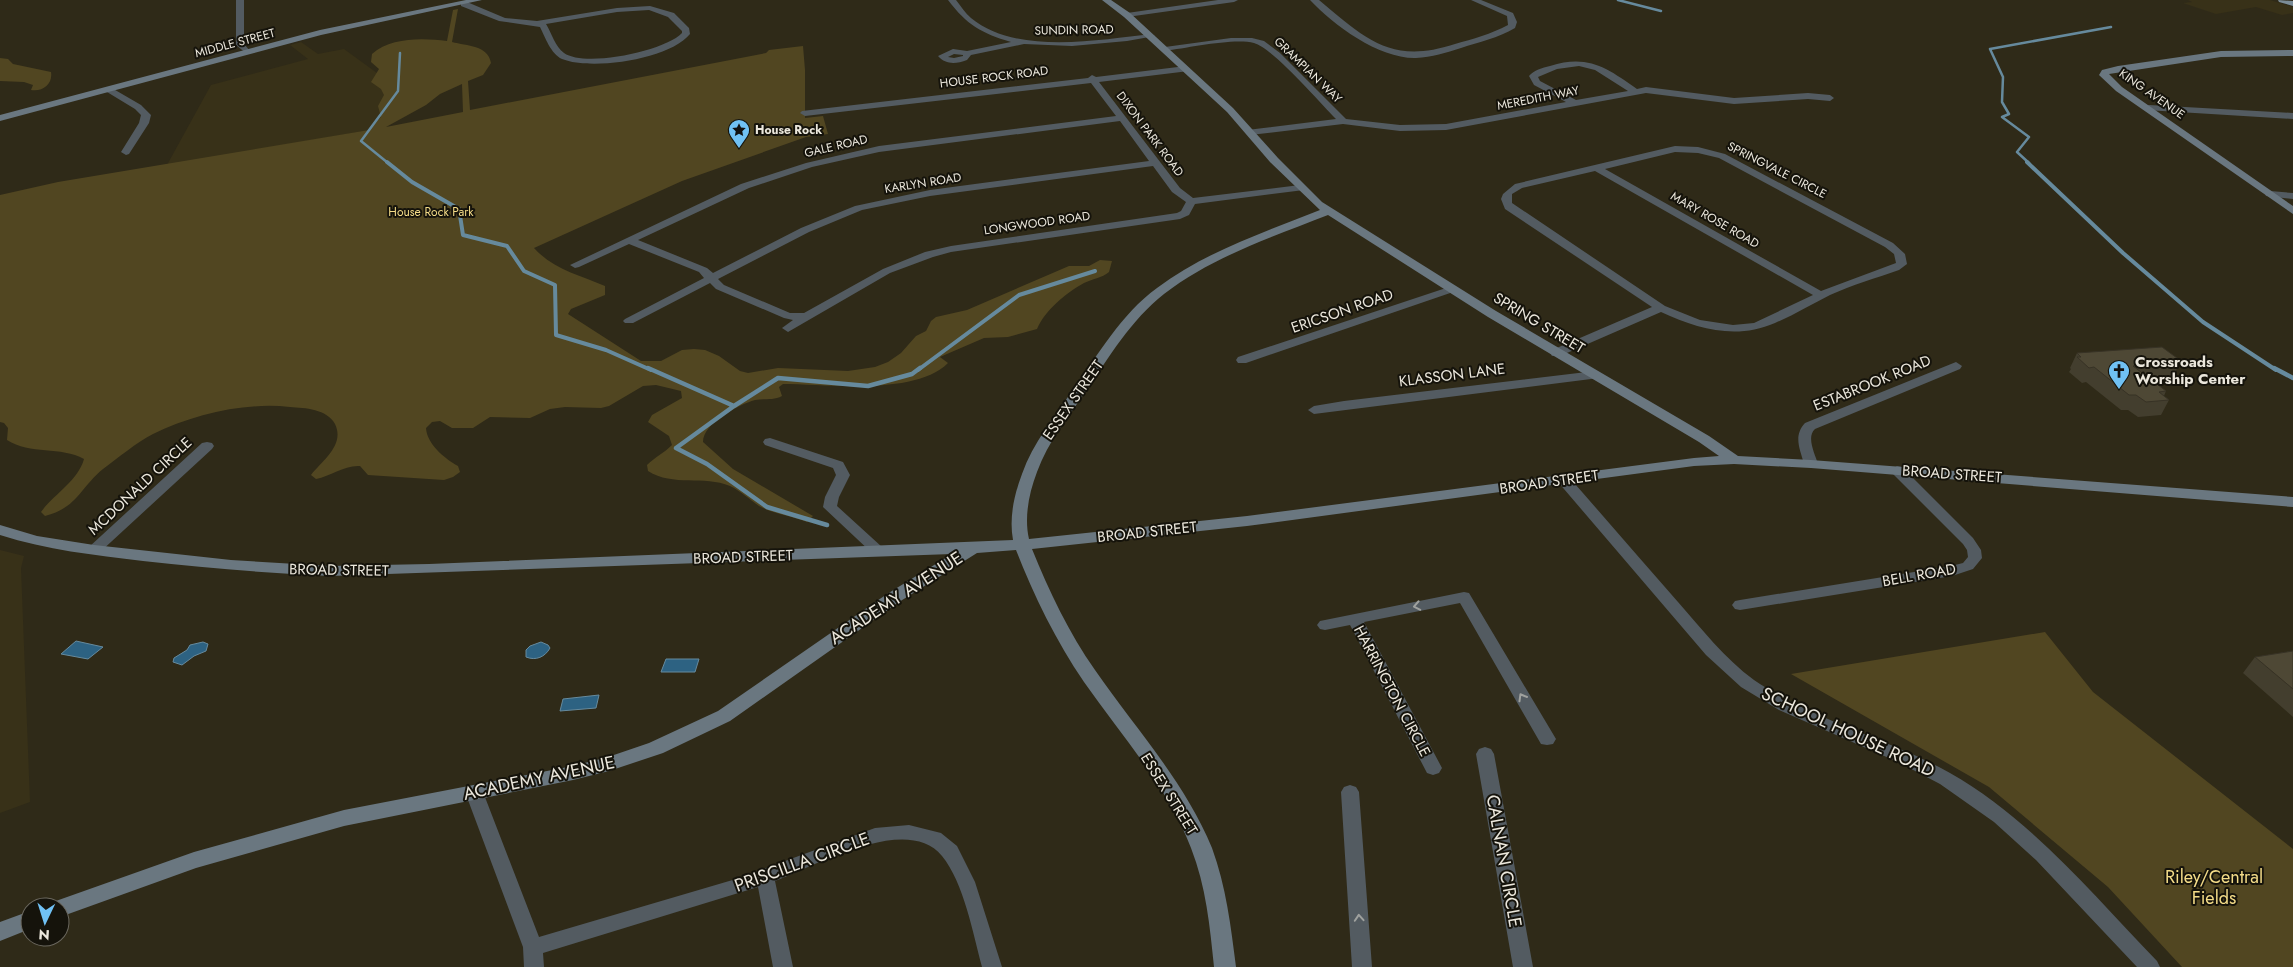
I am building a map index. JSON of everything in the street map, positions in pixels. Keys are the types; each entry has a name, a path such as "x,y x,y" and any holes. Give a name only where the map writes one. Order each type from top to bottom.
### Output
{"main road":[{"path":"2282,0 2293,4"}],"street":[{"path":"240,0 240,45 247,52"},
{"path":"476,0 494,13 497,18"},
{"name":"MIDDLE STREET","path":"0,118 346,27 476,0"},
{"name":"SUNDIN ROAD","path":"952,0 961,14 974,24 1003,36 1024,41 1076,43 1151,36"},
{"path":"1106,0 1151,36 1230,110 1300,188 1328,211"},
{"path":"1127,16 1234,0"},
{"path":"1314,0 1362,38 1376,46 1390,52 1420,56 1466,44 1504,31 1512,26 1513,22 1510,15 1475,0"},
{"path":"464,4 485,15 511,21 538,23 617,10 650,8 671,14 686,30 686,34 679,43 649,54 578,60 561,54 543,26 538,23"},
{"name":"GRAMPIAN WAY","path":"1165,49 1231,40 1252,40 1261,43 1277,55 1343,121"},
{"path":"967,53 1024,41"},
{"name":"KING AVENUE","path":"2293,53 2221,54 2105,72 2104,75 2106,79 2293,212"},
{"path":"1576,104 1537,82 1533,76 1539,72 1565,64 1585,63 1602,69 1634,91"},
{"name":"HOUSE ROCK ROAD","path":"805,113 1092,78 1186,69"},
{"name":"DIXON PARK ROAD","path":"1092,78 1176,190 1191,201"},
{"path":"110,90 138,107 146,115 144,124 126,152"},
{"name":"MEREDITH WAY","path":"1250,132 1343,121 1400,128 1446,127 1576,104 1634,91 1660,91 1734,101 1808,96 1830,98"},
{"path":"2149,108 2293,116"},
{"name":"GALE ROAD","path":"575,265 745,186 809,165 879,149 1122,118"},
{"name":"SPRINGVALE CIRCLE","path":"1684,148 1722,156 1878,238 1900,254 1902,264 1895,268 1821,295 1757,326 1742,328 1713,327 1677,316 1661,308 1514,212 1508,207 1505,200 1509,191 1519,186 1675,149 1684,148"},
{"name":"KARLYN ROAD","path":"629,321 823,221 873,204 930,194 1155,163"},
{"name":"MARY ROSE ROAD","path":"1597,168 1821,295"},
{"path":"1191,201 1300,188"},
{"path":"2270,194 2293,196"},
{"name":"LONGWOOD ROAD","path":"788,328 894,267 917,257 951,249 1180,216 1187,210 1191,201"},
{"name":"SPRING STREET","path":"1328,211 1556,353 1704,439 1734,460"},
{"name":"ESSEX STREET","path":"1225,967 1212,880 1194,832 1166,783 1100,691 1056,622 1021,545 1018,526 1020,510 1028,476 1052,429 1141,308 1166,286 1190,272 1232,251 1328,211"},
{"path":"629,240 703,270 720,287 788,316 807,317"},
{"name":"ERICSON ROAD","path":"1242,360 1452,289"},
{"path":"1556,353 1661,308"},
{"name":"ESTABROOK ROAD","path":"1811,464 1804,438 1805,431 1810,426 1956,366"},
{"name":"KLASSON LANE","path":"1314,410 1595,375"},
{"path":"770,442 838,465 842,470 843,476 832,497 830,507 876,550"},
{"name":"MCDONALD CIRCLE","path":"94,550 207,446"},
{"name":"BROAD STREET","path":"0,530 35,541 94,550 259,568 357,571 876,550 973,548 1021,545 1247,521 1694,462 1734,460 1897,470 2293,502"},
{"name":"BELL ROAD","path":"1740,605 1952,571 1968,566 1975,558 1974,550 1968,541 1897,470"},
{"name":"SCHOOL HOUSE ROAD","path":"1563,479 1681,617 1712,651 1747,683 1785,706 1904,757 1954,784 2000,817 2043,855 2150,967"},
{"name":"ACADEMY AVENUE","path":"70,904 194,860 344,818 573,774 610,764 656,748 724,716 869,614 973,548"},
{"name":"HARRINGTON CIRCLE","path":"1433,768 1354,619 1464,597 1547,738"},
{"path":"1325,625 1354,619"},
{"name":"CALNAN CIRCLE","path":"1485,754 1523,967"},
{"path":"474,792 533,947 534,967"},
{"path":"1350,792 1362,967"},
{"name":"PRISCILLA CIRCLE","path":"533,947 765,877 876,835 904,832 922,835 940,842 952,854 962,871 992,967"},
{"path":"765,877 783,967"},
{"path":"0,932 20,924"}],"shaded area":[{"path":"2188,0 2270,0 2293,7 2293,13 2282,15 2256,7 2216,14 2183,3 2192,2"},
{"path":"301,42 318,54 344,49 399,89 382,128 167,165 211,85 308,59 290,45"},
{"path":"0,550 24,556 21,568 30,802 0,813"}],"green space":[{"name":"House Rock Park","path":"458,9 452,42 476,47 486,53 491,63 483,75 468,81 470,110 766,53 769,50 803,46 805,118 823,116 828,134 806,137 682,181 534,248 558,266 605,286 605,295 571,309 568,314 641,361 661,361 682,350 694,349 705,350 719,356 740,371 748,373 778,368 848,371 875,367 888,362 901,353 916,336 926,331 931,321 936,317 967,310 1069,266 1089,266 1100,260 1112,261 1109,272 1084,283 1063,297 1045,315 1037,329 1008,337 984,338 940,357 948,363 933,373 914,380 870,386 783,384 779,387 782,396 748,402 731,410 715,422 709,428 703,442 733,469 813,516 807,522 764,509 730,486 710,481 668,479 648,471 647,465 672,445 669,436 648,422 652,415 682,398 681,391 656,385 643,386 609,406 601,408 565,407 550,409 530,418 490,417 473,428 452,428 440,421 432,422 426,428 429,440 442,455 458,466 460,472 444,480 368,475 360,466 348,467 316,479 311,475 327,458 337,439 335,424 327,415 309,409 273,406 255,406 220,411 202,415 153,434 103,469 71,503 45,516 41,512 77,474 84,459 66,453 16,445 7,440 8,428 4,423 0,422 0,195 58,182 369,130 381,117 378,106 384,95 381,89 371,82 379,69 371,62 372,54 388,44 408,40 428,39 447,41 453,10","holes":["462,84 463,112 386,127 426,105 440,94"]},
{"path":"0,58 8,59 13,64 51,72 49,83 39,90 31,90 33,85 24,82 0,81"},
{"name":"Riley/Central Fields","path":"2045,632 2093,692 2293,849 2293,967 2182,967 2108,887 1989,787 1791,674"}],"water":[{"path":"76,641 103,647 88,659 61,654"},
{"path":"203,642 208,644 206,651 194,656 182,665 173,662 174,658 187,650 190,645"},
{"path":"541,642 550,648 546,654 537,658 526,657 526,650 530,646"},
{"path":"666,659 699,659 695,672 661,672"},
{"path":"599,695 596,708 560,711 563,699"}],"building":[{"path":"2162,347 2181,361 2133,366 2166,391 2159,392 2169,400 2146,402 2136,395 2129,395 2094,367 2089,368 2077,357 2081,357 2077,353"},
{"path":"2293,651 2293,689 2255,657"}],"waterway":[{"path":"1618,0 1661,11"},
{"path":"2029,163 2017,152 2029,137 2002,117 2009,114 2002,102 2003,77 1990,49 2111,27"},
{"path":"388,163 361,141 398,91 400,53"},
{"path":"387,162 412,182 459,209 463,235 507,246 524,271 555,285 556,335 606,350 651,370"},
{"path":"2027,162 2123,253 2203,322 2276,370"},
{"path":"918,370 1019,295 1095,271"},
{"path":"648,368 734,406"},
{"path":"734,406 778,378 868,386 912,374 920,368"},
{"path":"2274,368 2293,378"},
{"path":"734,406 676,448 707,464 767,507 827,525"}],"place":[{"name":"House Rock","path":"739,149"},
{"name":"Crossroads Worship Center","path":"2119,390"}]}
